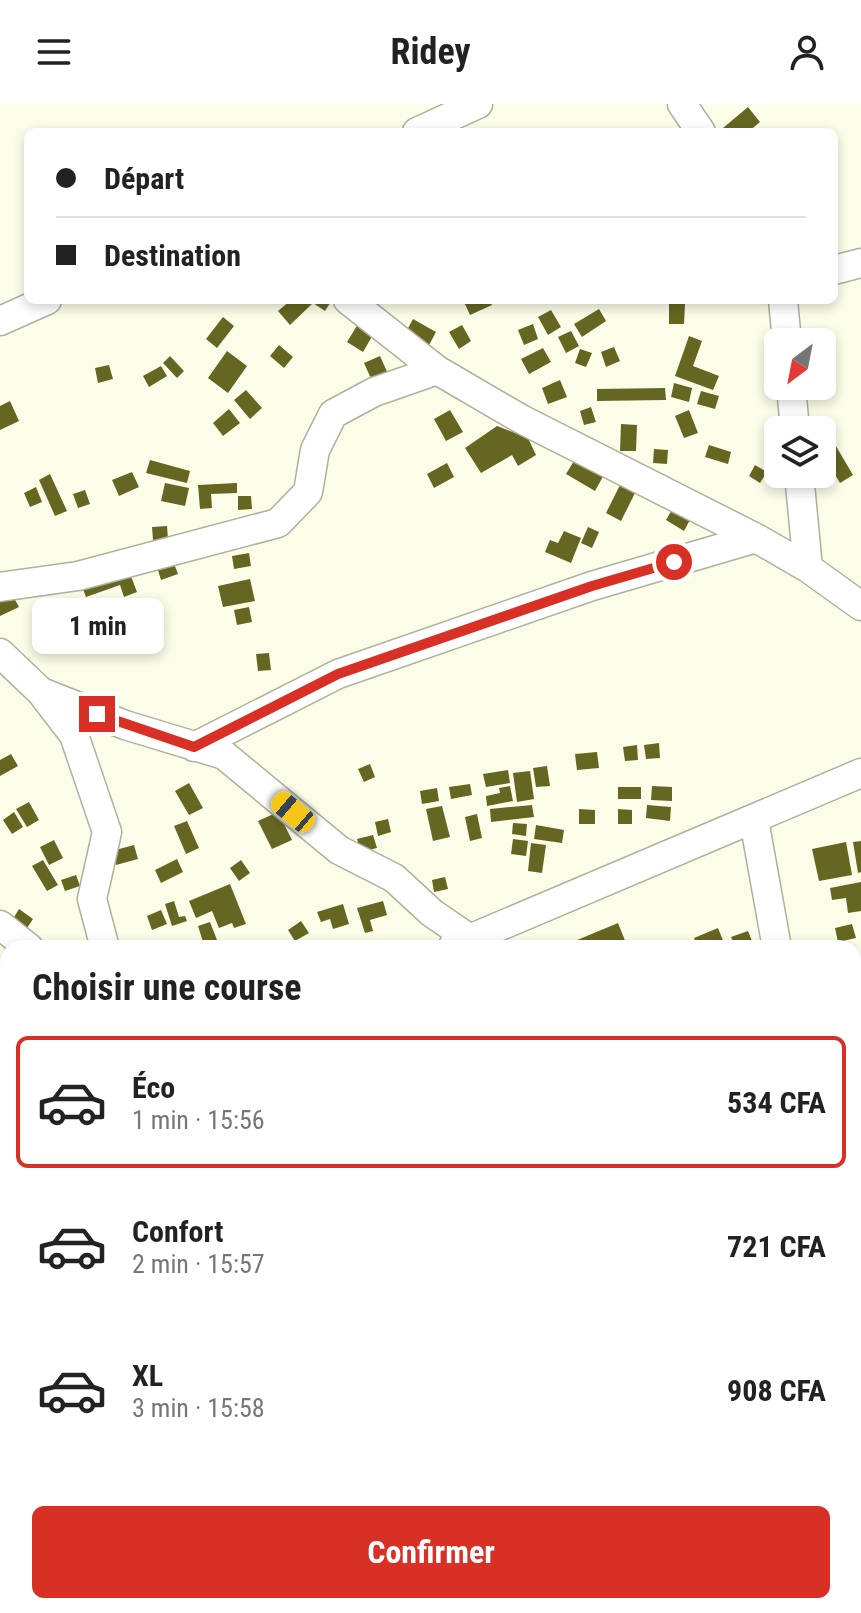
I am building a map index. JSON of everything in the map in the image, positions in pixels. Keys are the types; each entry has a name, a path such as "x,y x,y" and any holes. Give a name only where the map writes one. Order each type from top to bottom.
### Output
{"street":[{"path":"426,128 478,104"},
{"path":"682,104 698,128"},
{"path":"838,269 861,263"},
{"path":"0,321 38,304"},
{"path":"353,304 437,370 535,426 756,538 808,568 861,606"},
{"path":"783,304 786,328"},
{"path":"0,587 78,576 278,523 308,492 315,450 333,414 374,392 437,370"},
{"path":"800,488 808,568"},
{"path":"194,747 338,674 592,586 756,538"},
{"path":"0,653 41,692 74,735 107,832 92,899 103,940"},
{"path":"41,692 224,755 339,850 394,878 432,913 453,940"},
{"path":"469,940 861,773"},
{"path":"754,820 776,940"},
{"path":"0,925 19,940"}],"building":[{"path":"748,107 760,122 753,128 723,128"},
{"path":"286,304 312,304 290,325 278,311"},
{"path":"314,304 329,304 325,311"},
{"path":"465,304 492,304 492,305 470,315"},
{"path":"669,304 685,304 684,324 669,324"},
{"path":"599,309 606,321 582,337 574,324"},
{"path":"551,310 561,327 548,335 538,317"},
{"path":"223,317 234,326 217,348 206,339"},
{"path":"413,319 436,332 428,347 405,334"},
{"path":"358,324 374,333 363,352 347,342"},
{"path":"533,324 538,339 524,345 518,330"},
{"path":"462,325 471,341 459,349 449,332"},
{"path":"571,331 579,346 566,353 558,337"},
{"path":"689,336 702,341 693,366 719,376 713,390 675,376"},
{"path":"279,345 293,357 284,368 270,356"},
{"path":"614,347 620,361 606,367 601,352"},
{"path":"543,348 551,362 529,374 521,359"},
{"path":"580,349 592,353 586,367 575,363"},
{"path":"227,351 247,366 228,393 208,378"},
{"path":"170,356 184,371 177,378 163,363"},
{"path":"380,356 389,376 373,383 364,363"},
{"path":"109,365 113,379 98,383 95,368"},
{"path":"161,366 167,376 149,387 143,376"},
{"path":"560,380 567,397 548,404 542,388"},
{"path":"674,383 692,388 689,402 671,397"},
{"path":"665,388 666,400 597,401 597,389"},
{"path":"246,390 262,408 250,419 234,400"},
{"path":"701,391 719,396 715,409 697,404"},
{"path":"10,401 19,421 0,430 0,406"},
{"path":"591,407 596,422 584,425 580,411"},
{"path":"229,409 240,423 223,436 213,423"},
{"path":"450,410 463,432 446,441 434,419"},
{"path":"689,410 698,433 684,438 675,416"},
{"path":"621,424 637,425 636,451 620,451"},
{"path":"497,426 528,438 536,455 518,466 512,455 481,473 465,448"},
{"path":"709,445 731,452 728,464 705,457"},
{"path":"836,446 853,475 840,483 836,476"},
{"path":"654,449 668,450 667,464 653,463"},
{"path":"577,456 605,473 595,491 566,474"},
{"path":"150,460 190,471 187,483 146,473"},
{"path":"447,463 454,477 434,488 427,474"},
{"path":"755,465 764,470 760,483 749,476"},
{"path":"132,472 139,487 119,496 112,480"},
{"path":"50,474 67,511 55,516 39,480"},
{"path":"165,483 189,488 185,506 161,501"},
{"path":"237,483 237,493 211,494 212,508 200,509 198,485"},
{"path":"620,485 635,493 621,521 606,513"},
{"path":"36,487 42,502 30,507 24,493"},
{"path":"85,490 90,504 78,508 73,494"},
{"path":"238,496 251,496 252,509 238,510"},
{"path":"673,508 691,518 684,531 666,520"},
{"path":"167,526 168,539 153,540 152,527"},
{"path":"588,527 599,532 592,548 581,543"},
{"path":"564,531 581,538 571,563 545,552 550,540 558,543"},
{"path":"249,553 251,566 234,569 232,556"},
{"path":"173,561 178,574 161,580 157,567"},
{"path":"127,566 137,592 124,597 120,585 86,597 81,584"},
{"path":"250,579 255,601 223,607 218,586"},
{"path":"12,594 19,607 0,616 0,599"},
{"path":"249,607 252,622 237,625 234,610"},
{"path":"269,653 271,670 258,671 256,654"},
{"path":"659,743 660,758 646,759 644,745"},
{"path":"637,745 638,760 625,761 623,747"},
{"path":"597,752 599,768 577,770 575,754"},
{"path":"11,754 18,766 0,776 0,760"},
{"path":"370,764 375,777 364,782 358,769"},
{"path":"547,766 550,786 536,787 533,768"},
{"path":"508,770 510,783 486,787 483,774"},
{"path":"530,771 534,799 517,802 513,773"},
{"path":"189,783 203,808 189,815 175,791"},
{"path":"470,784 472,795 451,799 449,787"},
{"path":"510,786 513,801 487,806 486,796 500,793 499,788"},
{"path":"652,786 672,787 672,801 651,800"},
{"path":"618,787 641,787 641,799 618,799"},
{"path":"437,788 439,801 422,804 420,791"},
{"path":"29,802 39,820 27,827 16,809"},
{"path":"532,805 534,817 491,822 490,809"},
{"path":"647,805 671,807 670,821 646,818"},
{"path":"442,806 450,837 433,841 426,809"},
{"path":"579,809 595,810 595,824 579,824"},
{"path":"618,809 632,810 632,824 618,824"},
{"path":"14,812 23,827 12,834 3,820"},
{"path":"278,812 292,840 272,849 258,821"},
{"path":"477,814 482,838 470,841 465,817"},
{"path":"388,819 391,832 378,836 375,822"},
{"path":"187,821 199,848 186,854 174,826"},
{"path":"513,823 527,824 526,836 512,834"},
{"path":"536,825 564,830 562,843 534,839"},
{"path":"373,835 377,848 361,852 357,839"},
{"path":"513,839 528,841 526,856 511,854"},
{"path":"54,840 63,858 49,865 40,847"},
{"path":"861,841 861,872 858,873 853,842"},
{"path":"846,842 852,875 819,881 812,849"},
{"path":"531,843 546,845 542,873 528,871"},
{"path":"134,845 138,859 116,865 112,851"},
{"path":"177,859 183,872 161,883 155,870"},
{"path":"43,860 58,885 47,891 32,866"},
{"path":"241,860 250,873 239,881 230,868"},
{"path":"76,875 80,886 65,891 61,880"},
{"path":"445,877 448,889 434,892 432,880"},
{"path":"861,882 861,911 848,913 846,898 832,900 830,888"},
{"path":"230,884 246,924 234,928 232,923 219,928 212,911 196,918 189,901"},
{"path":"174,901 179,917 185,916 187,921 172,926 165,904"},
{"path":"383,901 387,915 370,920 373,931 365,933 357,908"},
{"path":"343,904 349,924 333,929 330,919 321,922 317,912"},
{"path":"19,909 33,919 25,931 11,922"},
{"path":"161,910 167,924 152,930 147,916"},
{"path":"301,921 309,933 294,940 288,930"},
{"path":"210,922 217,940 202,940 198,926"},
{"path":"618,923 625,940 577,940"},
{"path":"852,924 856,938 838,940 835,928"},
{"path":"718,928 723,940 695,940"},
{"path":"748,931 752,940 732,940 731,937"}],"route":[{"path":"97,714 194,747 338,674 592,586 674,562"}]}
